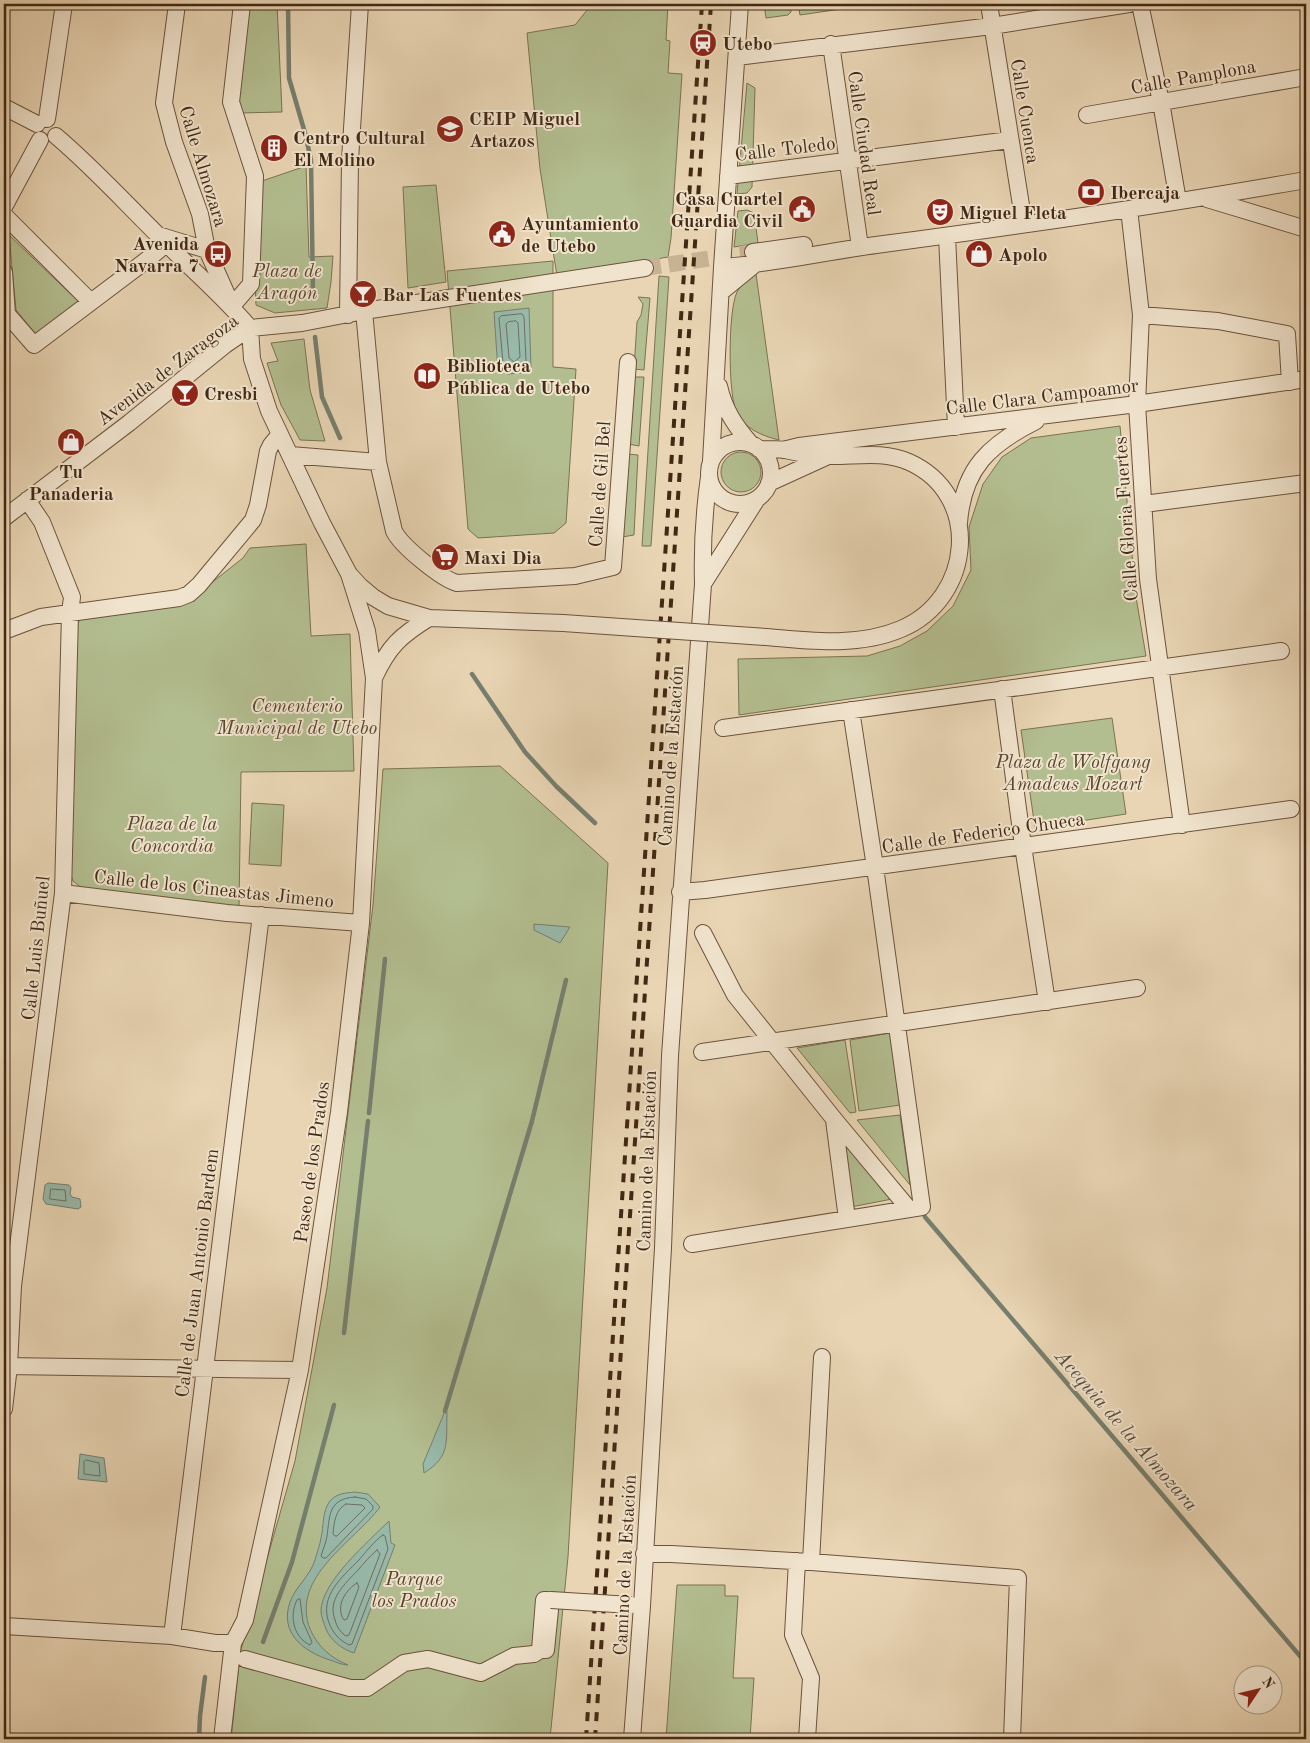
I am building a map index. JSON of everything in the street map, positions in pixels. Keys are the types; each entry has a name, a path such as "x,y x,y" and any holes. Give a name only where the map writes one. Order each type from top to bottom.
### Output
{"street":[{"path":"4,207 45,130 64,4"},
{"name":"Calle Almozara","path":"176,4 164,103 174,142 200,214 209,254 232,306"},
{"path":"232,306 251,284 255,176 231,102 242,4"},
{"name":"Calle de Gil Bel","path":"360,4 350,160 356,313 378,462 396,536 450,581 457,583 575,576 613,567 628,362"},
{"name":"Camino de la Estación","path":"632,1739 663,1248 670,1056 680,892 703,584 702,567 740,4"},
{"name":"Calle Cuenca","path":"989,4 1024,224"},
{"path":"737,56 778,53 831,44 992,26 1129,4"},
{"path":"1140,4 1161,102 1178,201"},
{"name":"Calle Ciudad Real","path":"831,44 860,247"},
{"name":"Calle Pamplona","path":"1087,115 1306,77"},
{"path":"4,107 45,130 85,161 232,306 250,328 250,350 266,402 322,523 349,574 373,597 388,606 429,618 563,623 795,640 849,641 889,634 917,621 935,607 951,583 959,558 960,512 965,493 981,459 1003,439 1046,416"},
{"name":"Calle Toledo","path":"728,176 1010,140"},
{"path":"722,267 814,244 829,244 830,251 947,236 1203,198 1306,180"},
{"path":"1203,198 1306,229"},
{"name":"Calle Gloria Fuertes","path":"1129,209 1141,315 1137,404 1148,580 1182,825"},
{"path":"4,214 91,302"},
{"path":"947,236 956,427"},
{"path":"162,239 209,254 205,265 195,270"},
{"path":"4,272 7,314 34,345 148,259 162,239"},
{"path":"721,292 753,258"},
{"name":"Avenida de Zaragoza","path":"4,518 129,424 225,345 250,328 302,323 645,268"},
{"path":"1141,315 1218,320 1287,334 1298,381"},
{"path":"716,374 722,402 726,410 740,431 755,447 765,455 771,473 764,493 757,499 742,504 727,501 718,495 712,487 710,469 716,453 732,443 742,442 755,447 826,456 874,454 909,463 921,469 933,479 945,493 952,506 959,530"},
{"name":"Calle Clara Campoamor","path":"783,450 799,446 1046,416 1298,381"},
{"path":"4,631 28,620 179,598 189,594 199,585 253,520 258,505 268,451 280,434"},
{"path":"290,454 378,462"},
{"path":"769,483 826,456"},
{"path":"1144,504 1306,483"},
{"name":"Camino de la Estación","path":"703,584 757,499"},
{"name":"Calle Luis Buñuel","path":"4,1409 7,1366 8,1285 63,893 70,613 72,597 42,522 27,500"},
{"name":"Paseo de los Prados","path":"222,1739 233,1643 244,1620 300,1370 340,1112 361,923 374,678 367,631 349,574"},
{"name":"Paseo de los Prados","path":"374,678 388,652 398,640 409,630 429,618"},
{"path":"723,728 1281,651"},
{"path":"1002,689 1023,846 1047,1002"},
{"path":"692,1244 922,1207 875,867 851,710"},
{"name":"Calle de Federico Chueca","path":"680,892 875,867 1290,809"},
{"name":"Calle de los Cineastas Jimeno","path":"63,893 227,913 361,923"},
{"name":"Calle de Juan Antonio Bardem","path":"172,1636 261,915"},
{"path":"703,933 735,995 834,1120 909,1209"},
{"path":"702,1052 1137,988"},
{"path":"834,1120 847,1219"},
{"path":"807,1739 811,1678 793,1636 804,1562 822,1357"},
{"path":"7,1366 300,1370"},
{"path":"644,1554 804,1562 1018,1578 1012,1739"},
{"path":"245,1659 350,1688 366,1688 404,1663 428,1659 481,1673 514,1656 534,1654 540,1650 544,1600 547,1600 543,1650 546,1650 551,1600 631,1604"},
{"path":"4,1626 172,1636 233,1643"}],"green space":[{"path":"246,4 277,4 282,112 239,113 235,101"},
{"path":"592,4 668,4 666,40 670,41 668,73 682,74 671,238 668,257 557,276 540,169 527,33 575,25"},
{"path":"764,4 790,4 791,12 788,15 766,18"},
{"path":"798,4 875,4 800,15"},
{"path":"747,83 755,88 752,187 747,193 737,194"},
{"name":"Plaza de Aragón","path":"306,166 309,257 333,256 327,308 275,313 256,305 259,182"},
{"path":"436,185 446,282 408,288 403,187"},
{"path":"747,210 754,213 758,243 734,247 738,211"},
{"path":"9,235 81,304 39,338 16,310"},
{"path":"553,261 553,367 576,369 566,523 554,533 478,538 468,529 447,271"},
{"path":"756,274 779,440 760,434 748,427 739,417 733,401 730,351 734,302 737,292 745,282"},
{"path":"659,276 669,277 651,546 642,546"},
{"path":"638,297 650,298 644,370 634,369 637,322 641,315 643,304"},
{"path":"304,339 310,390 325,441 300,440 281,405 267,363 278,361 271,343"},
{"path":"633,377 644,377 639,446 628,444"},
{"path":"1120,426 1136,597 1146,656 739,715 738,659 867,656 900,646 927,631 953,606 971,570 969,527 983,484 1002,457 1031,438"},
{"path":"745,452 752,455 758,461 761,472 760,480 752,489 745,492 737,492 730,489 722,480 721,468 724,461 733,453"},
{"path":"628,454 638,455 634,535 622,537"},
{"name":"Plaza de la Concordia","path":"306,544 311,636 350,634 354,771 241,772 239,908 83,889 73,881 70,872 76,625 81,619 187,602 243,558 250,548"},
{"name":"Plaza de Wolfgang Amadeus Mozart","path":"1112,718 1126,814 1035,828 1021,730"},
{"name":"Parque los Prados","path":"500,766 608,863 568,1557 550,1739 231,1739 240,1653 295,1461 327,1288 373,905 383,769"},
{"path":"252,803 284,805 281,866 249,864"},
{"path":"890,1033 900,1105 859,1111 850,1040"},
{"path":"845,1040 856,1112 850,1113 797,1048"},
{"path":"900,1115 910,1185 857,1120"},
{"path":"842,1141 892,1199 851,1207"},
{"path":"677,1585 725,1585 725,1596 738,1596 733,1678 754,1678 750,1739 666,1739"}],"water":[{"path":"529,308 531,368 525,368 521,373 507,374 505,370 498,371 494,312"},
{"path":"534,924 570,927 560,943 534,930"},
{"path":"48,1183 69,1185 71,1188 70,1194 72,1197 80,1199 81,1207 78,1209 46,1204 43,1199 45,1185"},
{"path":"445,1411 447,1412 446,1440 443,1454 433,1467 424,1473 423,1464"},
{"path":"80,1454 104,1458 107,1482 78,1479"},
{"path":"355,1492 368,1494 380,1507 341,1547 317,1577 309,1593 306,1610 310,1629 317,1641 336,1659 348,1665 320,1656 303,1646 291,1632 287,1613 293,1596 313,1566 321,1541 327,1505 333,1498 339,1495"},
{"path":"389,1521 391,1543 395,1545 354,1653 337,1644 328,1633 321,1613 323,1600 337,1575"}],"waterway":[{"name":"Acequia de la Almozara","path":"288,4 289,78 311,160 313,295"},
{"name":"Acequia de la Almozara","path":"315,337 322,397 340,438"},
{"name":"Acequia de la Almozara","path":"472,674 525,752 556,786 595,823"},
{"path":"369,1113 385,959"},
{"path":"445,1411 532,1121 566,980"},
{"path":"344,1333 368,1121"},
{"name":"Acequia de la Almozara","path":"925,1217 1306,1663"},
{"path":"263,1642 292,1562 334,1405"},
{"path":"199,1739 205,1677"}],"tunnel":[{"path":"645,268 753,252"}],"railway":[{"path":"586,1739 702,4"},
{"path":"595,1739 711,4"}],"place":[{"name":"Utebo","path":"703,43"},
{"name":"CEIP Miguel Artazos","path":"450,129"},
{"name":"Centro Cultural El Molino","path":"274,148"},
{"name":"Ibercaja","path":"1091,192"},
{"name":"Casa Cuartel Guardia Civil","path":"802,209"},
{"name":"Miguel Fleta","path":"940,212"},
{"name":"Ayuntamiento de Utebo","path":"502,234"},
{"name":"Avenida Navarra 7","path":"218,254"},
{"name":"Apolo","path":"979,254"},
{"name":"Bar Las Fuentes","path":"363,294"},
{"name":"Biblioteca Pública de Utebo","path":"427,376"},
{"name":"Cresbi","path":"185,393"},
{"name":"Tu Panaderia","path":"71,442"},
{"name":"Maxi Dia","path":"445,557"}],"park label":[{"name":"Cementerio Municipal de Utebo","path":"297,716"}]}
